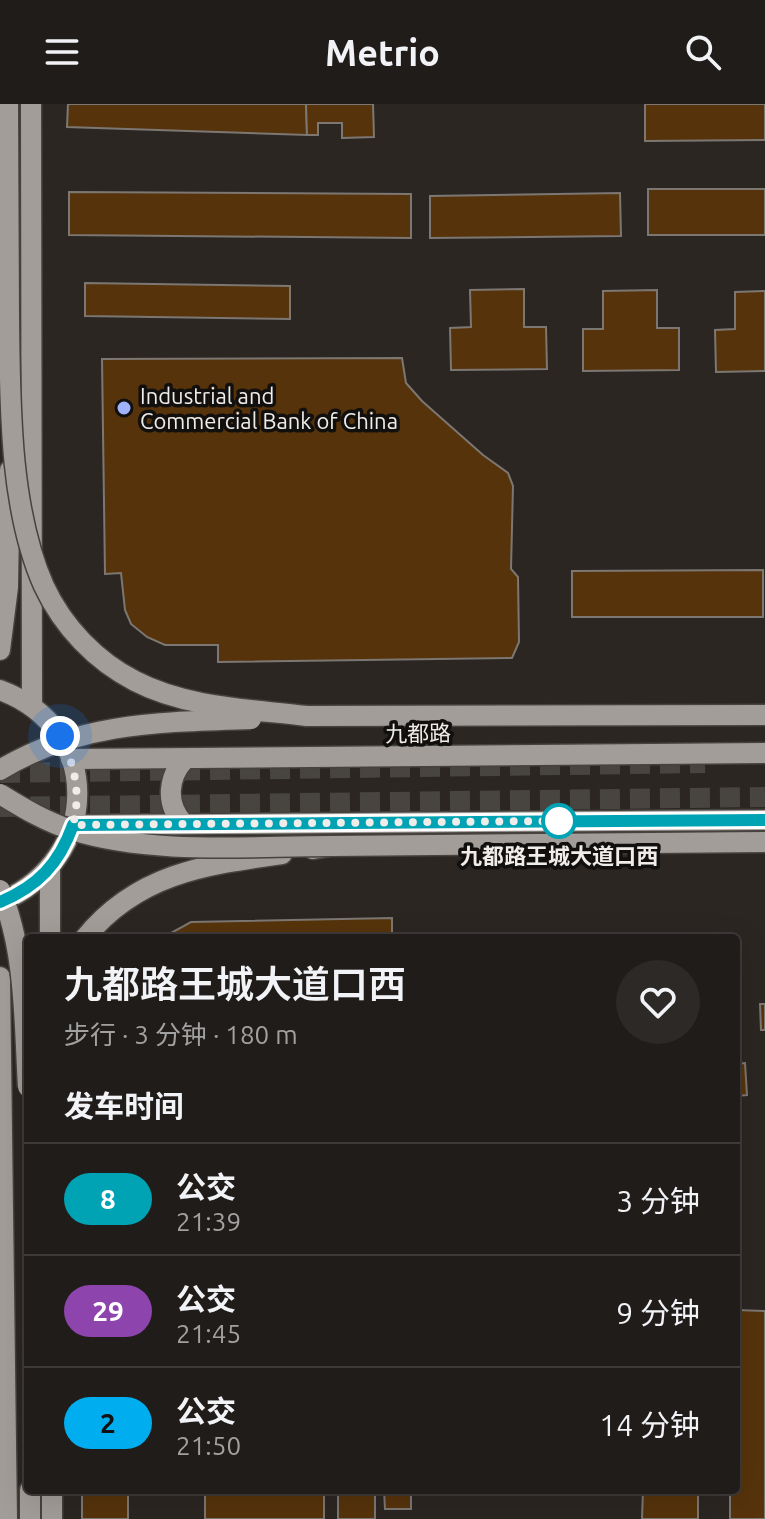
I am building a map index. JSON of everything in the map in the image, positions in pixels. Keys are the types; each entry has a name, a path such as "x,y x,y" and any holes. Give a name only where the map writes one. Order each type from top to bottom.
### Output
{"main road":[{"path":"0,650 8,587 8,104"},
{"path":"31,104 32,706"},
{"path":"10,427 26,527 44,586 62,617 94,653 133,681 177,697 307,716"},
{"path":"0,690 32,706 60,736 71,759 78,793 73,825 61,854 50,870 34,884 0,902"},
{"path":"0,770 49,746 140,723 307,716 765,715"},
{"name":"九都路","path":"71,759 765,753"},
{"path":"183,823 175,814 170,791 175,770 185,759"},
{"path":"0,794 40,818 69,829 136,845 765,842"},
{"path":"73,825 765,820"},
{"path":"88,934 98,921 126,898 175,874 242,859 331,846"},
{"path":"50,870 50,934"},
{"path":"0,890 10,914 24,1022"},
{"path":"0,977 7,1519"},
{"path":"30,1494 30,1519"}],"building":[{"path":"68,104 306,104 307,135 67,127"},
{"path":"306,104 373,104 374,137 342,138 342,123 318,123 318,135 307,135"},
{"path":"645,104 765,104 765,140 645,141"},
{"path":"648,189 765,189 765,235 648,235"},
{"path":"69,192 411,194 411,238 69,235"},
{"path":"620,193 621,236 430,238 430,196"},
{"path":"85,283 290,286 290,319 85,316"},
{"path":"524,289 524,327 546,327 547,369 451,370 450,328 471,327 470,290"},
{"path":"657,290 657,328 679,328 679,370 583,371 583,329 603,329 603,291"},
{"path":"765,291 765,371 716,372 715,330 735,329 735,292"},
{"path":"402,358 406,383 483,455 508,473 513,486 511,569 518,577 519,642 512,658 218,662 218,645 165,645 147,637 131,624 125,610 121,573 105,574 102,359"},
{"path":"763,570 763,617 572,617 572,571"},
{"path":"392,918 392,934 169,934 191,922"},
{"path":"760,1004 765,1004 765,1030 761,1030"},
{"path":"745,1063 747,1095 740,1096 740,1064"},
{"path":"740,1310 765,1311 765,1519 730,1519 730,1494 740,1494"},
{"path":"82,1494 128,1494 128,1519 82,1519"},
{"path":"205,1494 324,1494 324,1519 205,1519"},
{"path":"338,1494 375,1494 375,1519 338,1519"},
{"path":"384,1494 411,1494 411,1509 385,1509"},
{"path":"643,1494 698,1494 698,1519 642,1519"}],"tunnel":[{"path":"0,773 705,763"},
{"path":"0,807 765,797"}],"bus line":[{"name":"8","path":"0,902 18,895 50,870 61,854 73,825 765,820"}],"place":[{"name":"Industrial and Commercial Bank of China","path":"124,408"},
{"name":"九都路王城大道口西","path":"559,821"}],"route":[{"path":"60,736 69,754 78,793 73,825 559,821"}]}
